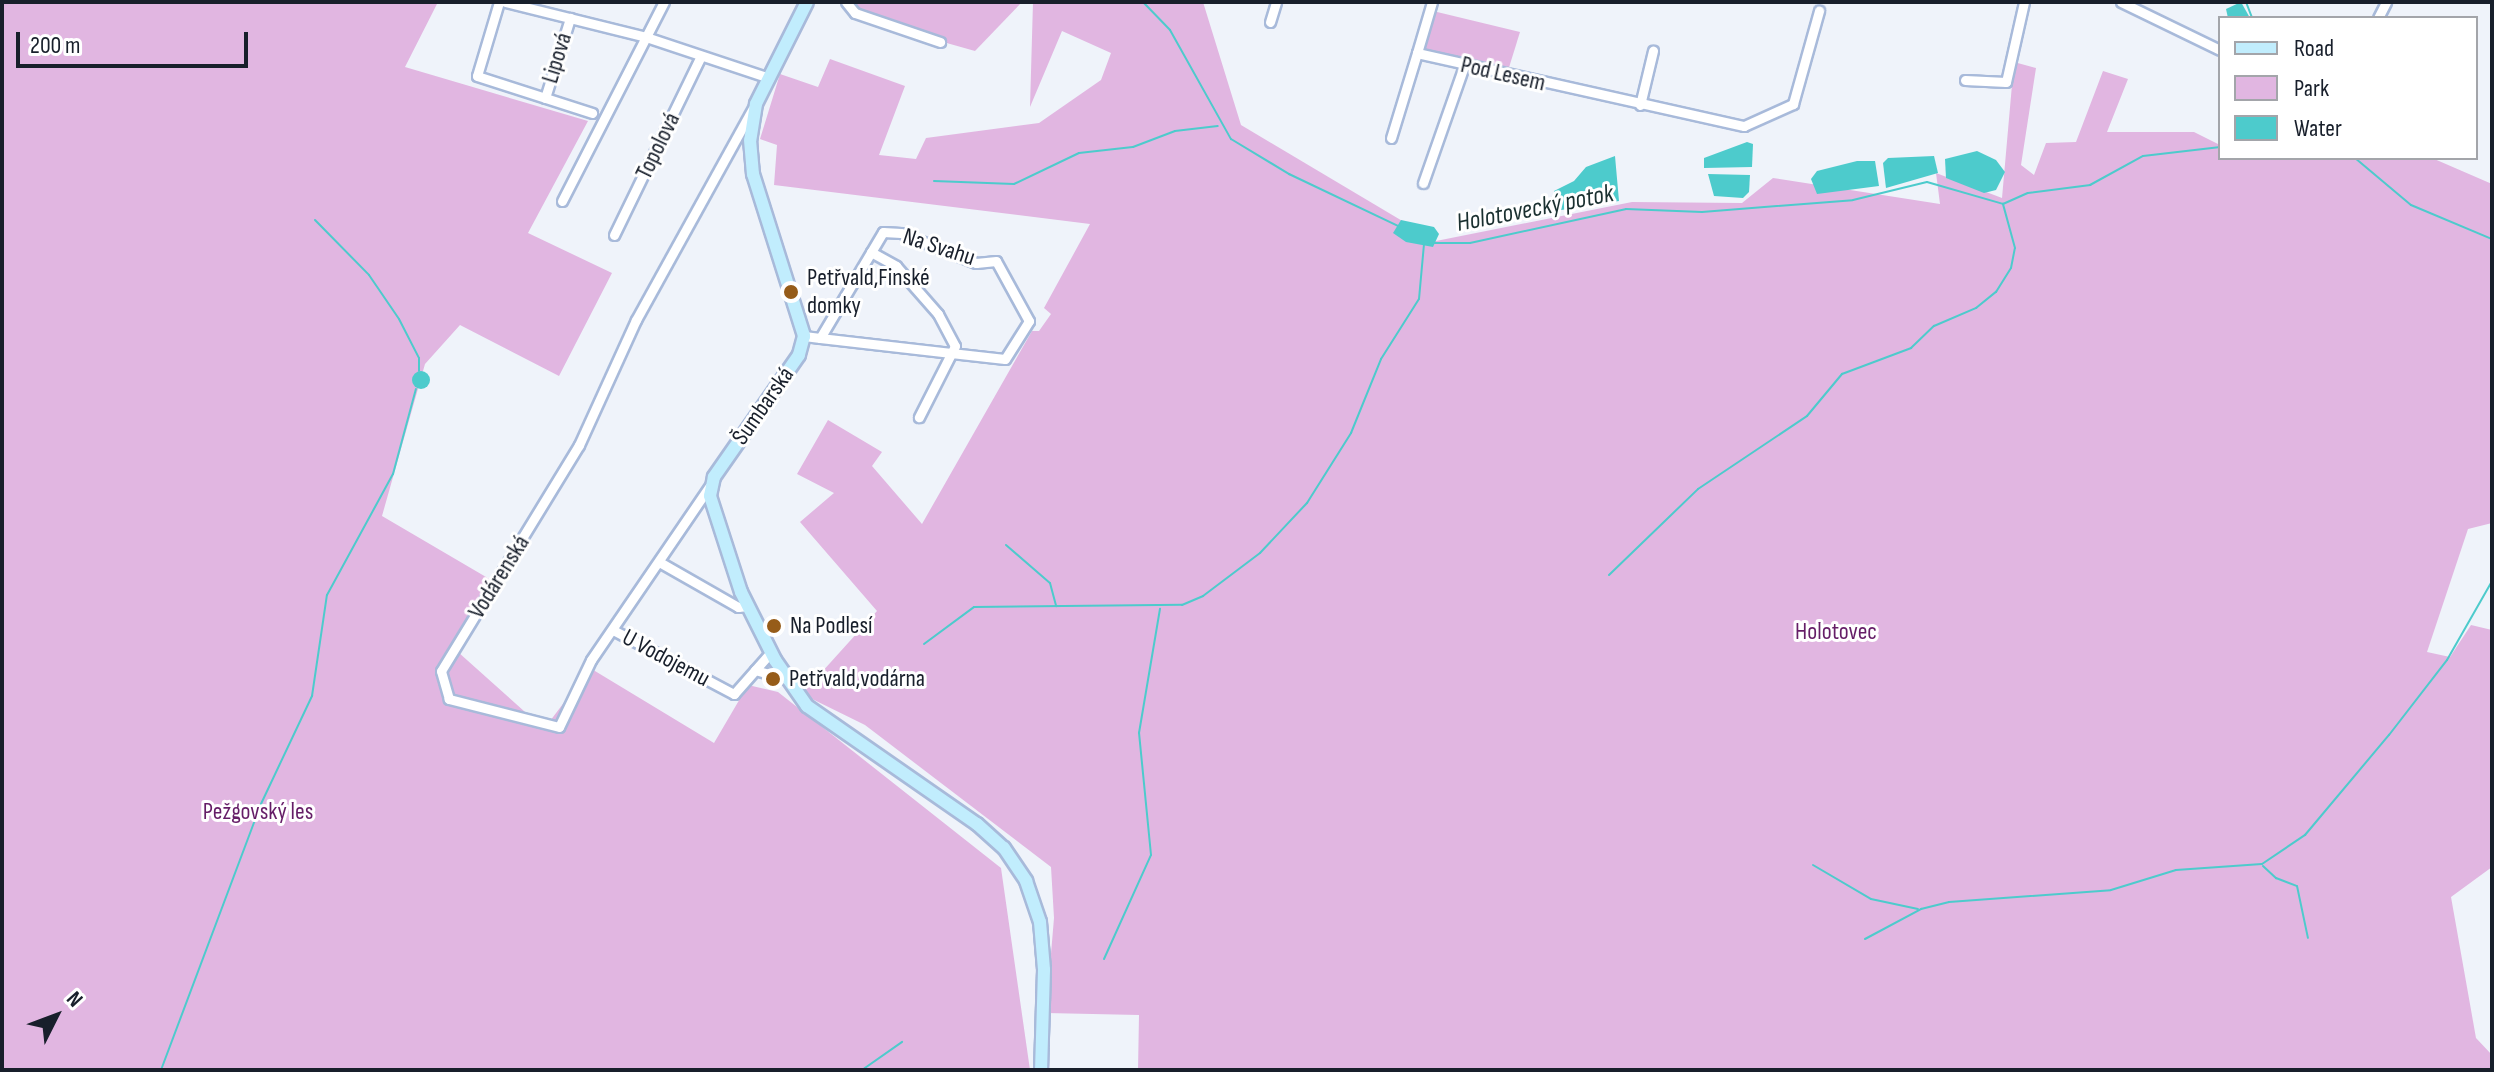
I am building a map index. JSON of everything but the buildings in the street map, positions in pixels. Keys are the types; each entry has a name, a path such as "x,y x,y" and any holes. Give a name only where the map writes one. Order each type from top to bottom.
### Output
{"street":[{"path":"502,2 646,37 769,78"},
{"name":"Lipová","path":"502,2 477,76 592,113"},
{"path":"562,201 664,2"},
{"path":"804,336 753,174 750,140 756,104 807,2"},
{"path":"846,2 855,13 940,42"},
{"path":"1270,22 1276,2"},
{"path":"1391,138 1432,2"},
{"path":"1965,80 2006,82 2024,2"},
{"path":"2121,2 2218,49"},
{"name":"Pod Lesem","path":"1417,53 1733,126 1774,117 1793,104 1819,11"},
{"name":"Lipová","path":"545,98 570,18"},
{"path":"1640,105 1653,51"},
{"name":"Topolová","path":"614,235 701,56"},
{"path":"1423,183 1464,66"},
{"name":"Vodárenská","path":"709,486 661,563 591,660 559,727 449,699 441,671 579,445 636,320 756,104"},
{"name":"Na Svahu","path":"804,336 820,338 951,353 1005,359 1029,321 996,261 976,263 901,233 883,232 820,338"},
{"name":"Na Svahu","path":"871,252 896,266 938,314 955,346 951,353"},
{"name":"Šumbarská","path":"709,486 799,355 804,336"},
{"path":"919,417 951,353"},
{"path":"709,486 748,606 771,652 807,706 977,824 1004,848 1026,881 1040,922 1041,1070"},
{"path":"661,563 738,607 748,606"},
{"name":"U Vodojemu","path":"613,630 734,694 771,652"},
{"path":"755,670 789,680"}],"green space":[{"name":"Pežgovský les","path":"2,2 438,2 405,67 588,121 528,233 612,273 559,376 460,325 425,364 382,516 498,584 458,652 544,729 590,668 714,743 748,685 778,692 1001,868 1030,1070 2,1070"},
{"path":"841,2 1022,2 975,51 851,16"},
{"name":"Holotovec","path":"1033,2 1203,2 1241,125 1436,241 1632,202 1742,203 1773,178 1940,204 1936,173 2002,198 2014,62 2036,68 2021,165 2034,175 2046,143 2076,142 2103,71 2128,79 2107,132 2194,132 2218,144 2218,160 2437,160 2492,184 2492,523 2468,529 2427,652 2450,657 2471,625 2492,630 2492,867 2451,897 2476,1038 2492,1055 2492,1070 1138,1070 1139,1015 1046,1013 1054,918 1051,867 865,725 802,694 877,611 800,522 834,493 797,474 828,420 882,452 872,466 922,524 1032,331 1039,331 1051,314 1044,308 1090,224 774,185 777,145 760,139 780,74 818,87 830,59 905,86 879,155 916,159 926,138 1039,123 1101,80 1111,53 1062,31 1030,107"},
{"path":"1433,11 1520,32 1507,74 1430,54 1423,45"}],"water":[{"path":"2241,2 2249,16 2228,16 2226,9"},
{"path":"1747,142 1753,144 1752,167 1704,168 1704,158"},
{"path":"1977,151 1996,160 2005,172 1996,190 1984,193 1946,178 1945,159"},
{"path":"1615,156 1619,201 1555,211 1554,191 1574,181 1586,167"},
{"path":"1934,156 1938,173 1886,188 1883,163 1888,158"},
{"path":"1857,161 1875,161 1879,186 1817,194 1811,179 1817,171"},
{"path":"1708,174 1750,175 1749,192 1743,198 1714,196"},
{"path":"1401,220 1434,227 1439,234 1433,247 1406,242 1393,233"},
{"path":"421,371 430,380 421,389 412,380"}],"waterway":[{"path":"1143,2 1170,30 1231,139 1289,174 1400,227"},
{"path":"2246,2 2251,16"},
{"path":"934,181 1014,184 1079,153 1133,147 1175,131 1218,126"},
{"name":"Holotovecký potok","path":"1434,243 1470,243 1626,209 1702,212 1853,200 1927,182 2003,204 2028,193 2090,185 2143,156 2218,147"},
{"name":"Holotovecký potok","path":"2357,160 2411,205 2492,239"},
{"path":"1609,575 1698,489 1807,416 1842,374 1911,348 1934,326 1976,308 1996,292 2011,268 2015,248 2003,204"},
{"path":"315,220 369,275 399,319 419,358 419,371"},
{"name":"Holotovecký potok","path":"924,644 974,607 1182,605 1203,596 1260,553 1307,503 1351,433 1381,359 1419,299 1424,244"},
{"path":"161,1070 260,806 312,696 327,595 393,474 416,389"},
{"path":"1006,545 1050,583 1056,606"},
{"path":"1865,939 1921,909 1949,902 2111,890 2176,870 2262,864 2305,835 2389,735 2447,660 2492,581"},
{"path":"1104,959 1151,855 1139,733 1160,609"},
{"path":"1813,865 1871,899 1918,909"},
{"path":"2263,866 2276,878 2297,886 2308,938"},
{"path":"862,1070 902,1042"}],"place":[{"name":"Petřvald,Finské domky","path":"791,292"},
{"name":"Na Podlesí","path":"774,626"},
{"name":"Petřvald,vodárna","path":"773,679"}]}
